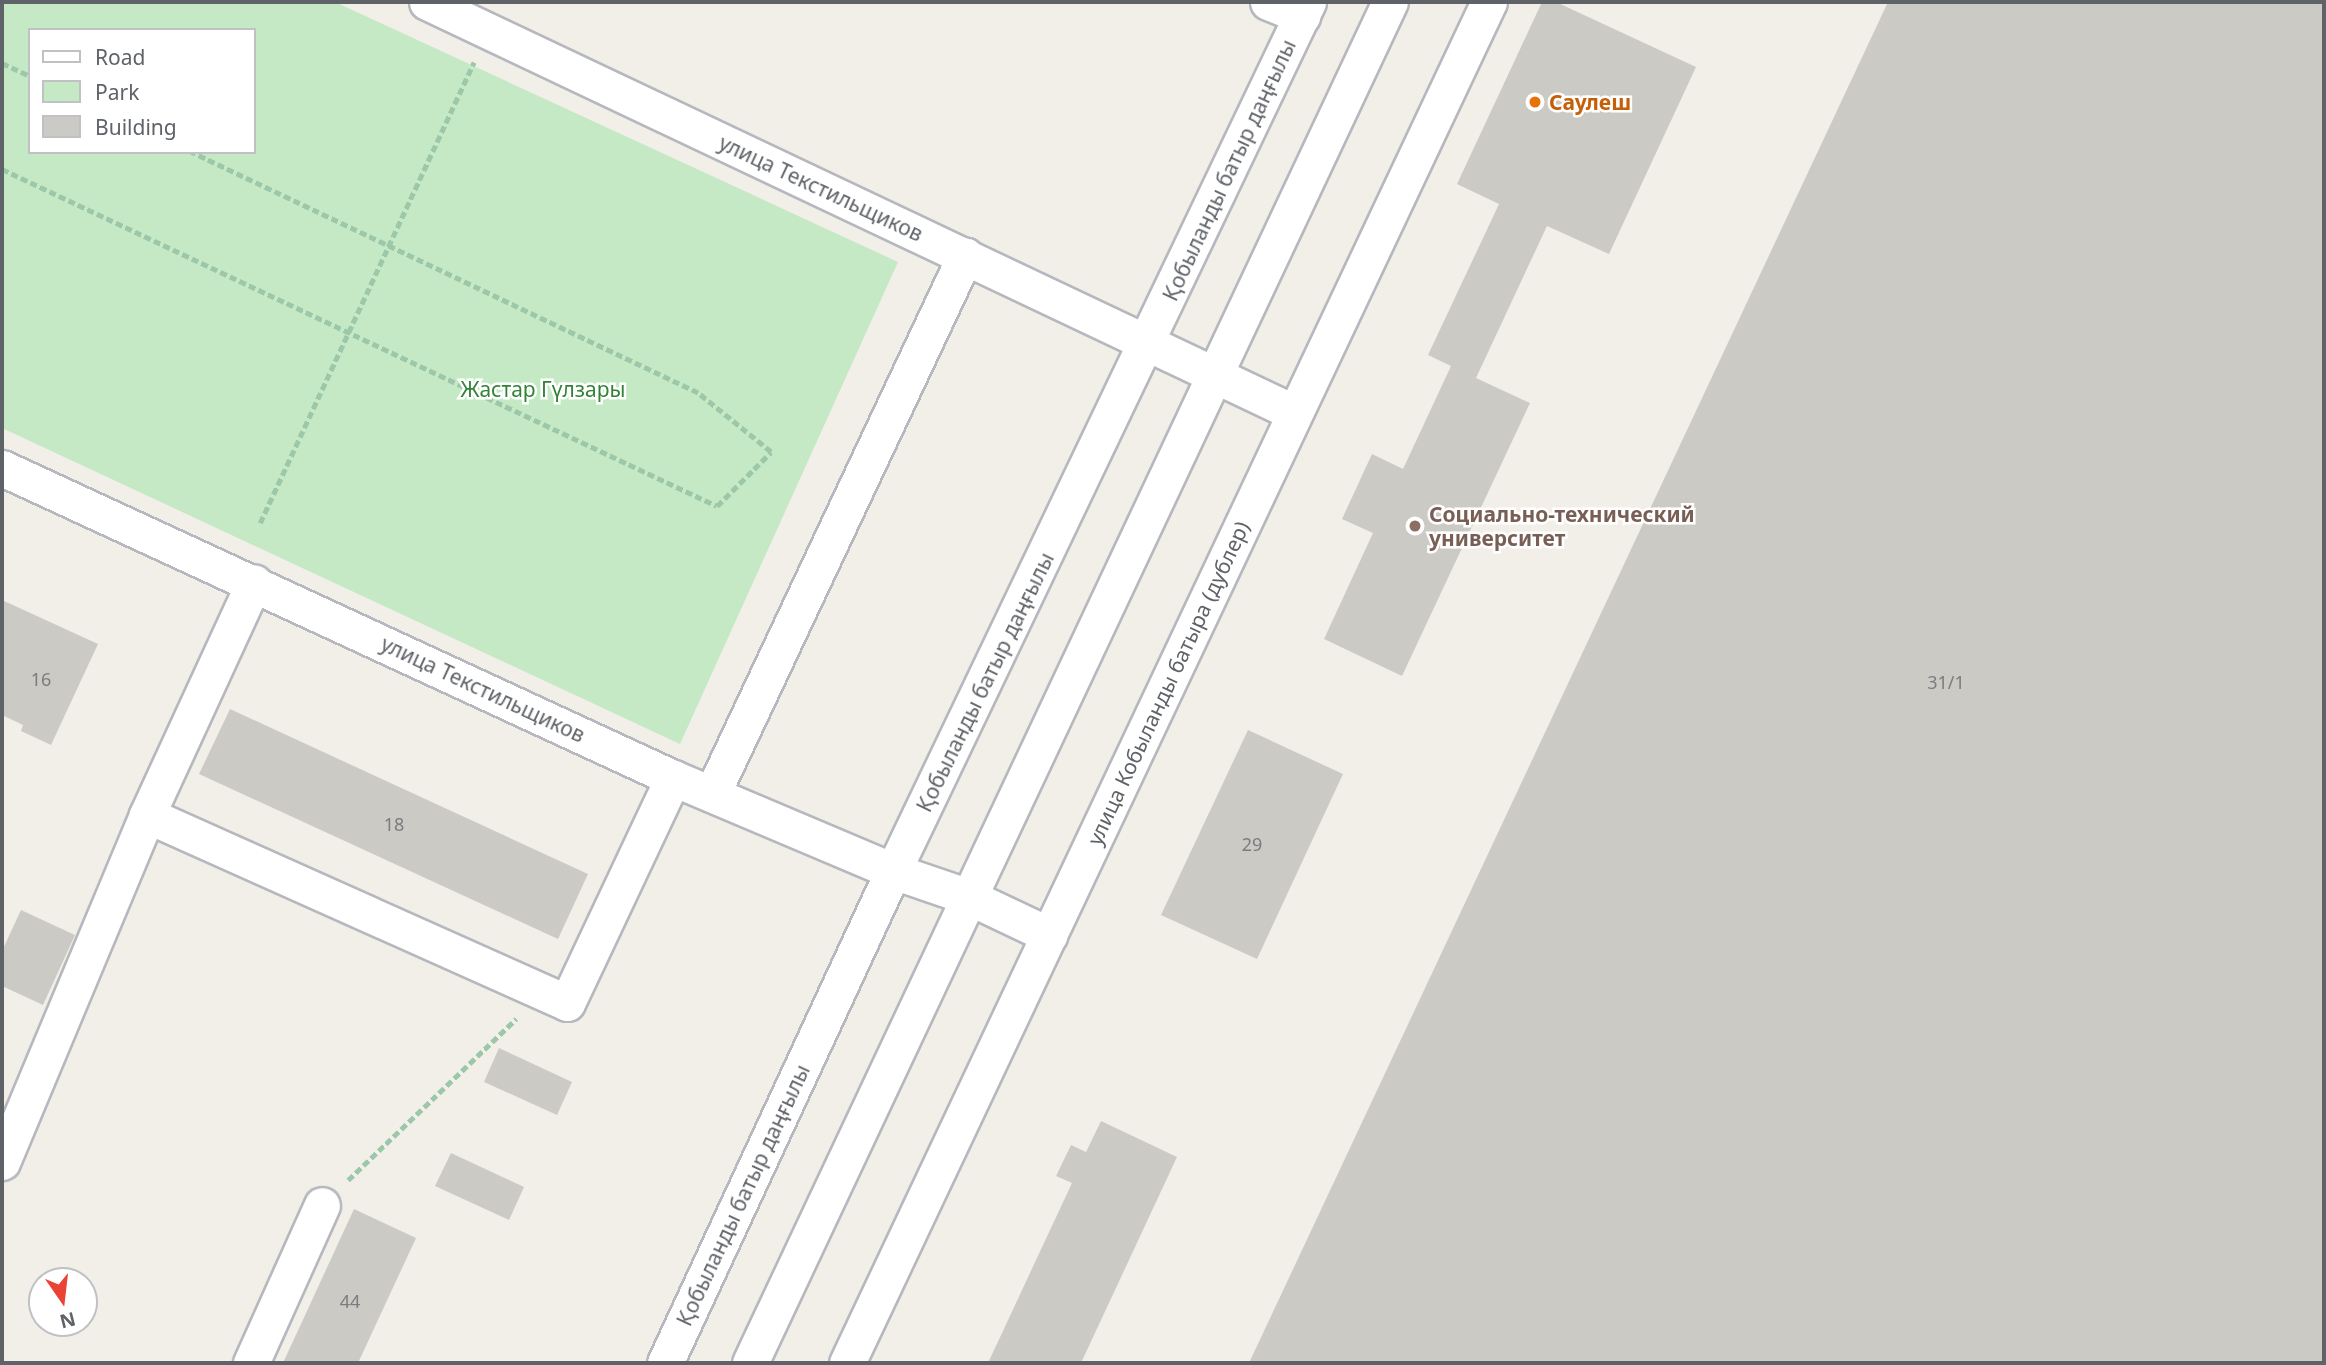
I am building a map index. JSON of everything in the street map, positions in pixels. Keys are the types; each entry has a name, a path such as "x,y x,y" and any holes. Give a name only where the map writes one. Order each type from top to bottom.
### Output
{"street":[{"name":"улица Текстильщиков","path":"427,2 1295,413"},
{"path":"1268,2 1305,9"},
{"path":"750,1363 1390,2"},
{"name":"улица Кобыланды батыра (дублер)","path":"847,1363 1489,2"},
{"name":"Қобыланды батыр даңғылы","path":"665,1363 893,871 1305,9"},
{"path":"712,794 965,256"},
{"name":"улица Текстильщиков","path":"2,468 254,582 673,778 893,871 969,897 1049,935"},
{"path":"2,1162 147,815 254,582"},
{"path":"147,815 567,1003 673,778"},
{"path":"251,1363 322,1205"}],"path":[{"path":"260,523 476,58"},
{"path":"2,63 28,75"},
{"path":"2,169 717,506 771,452 698,393 195,154"},
{"path":"322,1205 544,993"}],"green space":[{"name":"Жастар Гүлзары","path":"2,2 335,2 898,262 680,744 2,428"}],"building":[{"path":"1542,2 1556,2 1696,67 1609,254 1547,226 1476,378 1530,403 1402,676 1324,639 1373,533 1342,519 1372,454 1403,469 1451,366 1428,355 1499,204 1457,184"},
{"path":"1888,2 2324,2 2324,1363 1249,1363"},
{"path":"2,600 98,644 51,745 21,731 23,725 2,715"},
{"path":"230,709 588,874 558,939 199,774"},
{"path":"1248,730 1343,774 1257,959 1161,915"},
{"path":"21,910 75,935 43,1005 2,986 2,951"},
{"path":"499,1048 572,1082 557,1115 484,1082"},
{"path":"1101,1121 1177,1157 1081,1363 988,1363 1072,1183 1056,1176 1071,1145 1086,1152"},
{"path":"451,1153 524,1187 509,1220 435,1186"},
{"path":"354,1209 416,1238 358,1363 283,1363"}],"place":[{"name":"Саулеш","path":"1535,102"},
{"name":"Социально-технический университет","path":"1415,526"}]}
